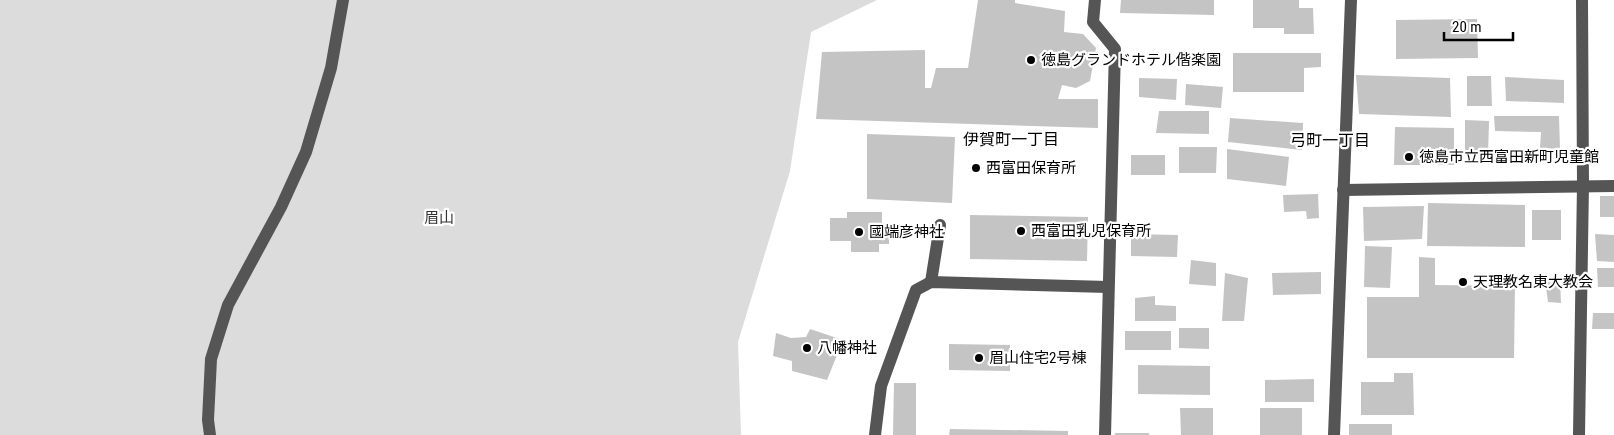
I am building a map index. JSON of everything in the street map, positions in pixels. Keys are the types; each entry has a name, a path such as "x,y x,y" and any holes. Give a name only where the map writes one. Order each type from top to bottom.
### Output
{"street":[{"path":"210,435 208,420 211,359 228,305 282,206 306,152 331,68 343,0"},
{"path":"1095,0 1093,22 1115,49 1105,435"},
{"path":"1334,435 1351,0"},
{"path":"1579,435 1583,185 1582,0"},
{"path":"1343,190 1614,186"},
{"path":"931,282 940,225"},
{"path":"875,435 881,386 916,290 931,282 1108,287"}],"green space":[{"name":"眉山","path":"0,0 877,0 811,32 790,171 738,342 741,435 0,435"}],"building":[{"name":"徳島グランドホテル偕楽園","path":"978,0 1015,0 1015,3 1065,11 1064,32 1083,34 1096,48 1090,81 1076,88 1062,85 1058,99 1098,99 1098,128 816,119 822,52 925,50 925,88 931,88 936,68 968,68"},
{"path":"1121,0 1214,0 1214,15 1120,13"},
{"path":"1253,0 1299,0 1299,8 1313,8 1314,34 1284,34 1284,28 1253,28"},
{"path":"1477,19 1478,58 1396,59 1396,20"},
{"path":"1233,53 1321,53 1321,67 1304,68 1304,92 1233,92"},
{"path":"1356,75 1450,78 1451,117 1359,114"},
{"path":"1467,76 1491,76 1492,106 1467,106"},
{"path":"1505,77 1564,80 1564,103 1506,101"},
{"path":"1139,78 1177,79 1176,100 1139,97"},
{"path":"1186,84 1223,87 1221,108 1185,105"},
{"path":"1159,111 1209,111 1209,134 1156,133"},
{"path":"1494,116 1559,116 1560,149 1540,148 1541,132 1495,131"},
{"path":"1230,118 1303,123 1302,150 1228,142"},
{"path":"1465,120 1489,121 1488,155 1465,154"},
{"path":"1395,127 1454,128 1454,165 1394,165"},
{"path":"867,134 955,137 952,203 867,199"},
{"path":"1179,147 1217,147 1216,173 1179,173"},
{"path":"1227,149 1289,157 1286,186 1227,179"},
{"path":"1131,155 1165,155 1165,175 1131,175"},
{"path":"1318,194 1319,218 1307,219 1306,211 1284,212 1283,195"},
{"path":"1600,196 1614,196 1614,217 1600,217"},
{"path":"1428,203 1525,205 1525,247 1427,246"},
{"path":"1424,206 1422,239 1364,241 1363,207"},
{"path":"1532,210 1561,210 1561,240 1532,240"},
{"name":"國端彦神社","path":"847,212 882,212 882,223 889,223 889,244 879,244 879,252 851,252 851,241 830,241 830,218 847,218"},
{"path":"970,215 1088,217 1087,261 970,259"},
{"path":"1131,234 1178,235 1177,257 1131,256"},
{"path":"1595,234 1614,235 1614,262 1597,261"},
{"path":"1365,246 1392,247 1390,288 1364,287"},
{"path":"1419,257 1435,258 1435,285 1515,286 1514,358 1367,358 1367,297 1419,297"},
{"path":"1191,260 1216,263 1216,286 1189,284"},
{"path":"1597,268 1614,268 1614,287 1598,287"},
{"path":"1321,272 1321,294 1273,295 1272,273"},
{"path":"1225,273 1248,278 1244,321 1222,321"},
{"path":"1560,279 1561,303 1548,302 1545,280"},
{"path":"1155,296 1155,305 1176,306 1176,321 1135,321 1135,298"},
{"path":"1593,313 1614,313 1614,329 1592,329"},
{"path":"1179,328 1209,328 1209,349 1179,348"},
{"name":"八幡神社","path":"810,329 843,340 827,380 792,371 792,361 773,356 776,333 791,338 806,337"},
{"path":"1125,331 1171,331 1171,350 1125,350"},
{"name":"眉山住宅2号棟","path":"949,344 1010,345 1010,371 949,370"},
{"path":"1138,365 1210,366 1210,395 1138,394"},
{"path":"1394,373 1413,373 1414,415 1361,415 1361,382 1394,382"},
{"path":"1314,379 1314,402 1265,402 1265,380"},
{"path":"894,383 916,383 916,435 893,435"},
{"path":"1180,408 1213,408 1213,435 1181,435"},
{"path":"1260,408 1302,408 1302,435 1260,435"},
{"path":"1349,424 1392,424 1392,435 1349,435"},
{"path":"950,429 1068,431 1068,435 949,435"},
{"path":"1115,433 1149,433 1149,435 1115,435"}],"place":[{"name":"徳島グランドホテル偕楽園","path":"1031,60"},
{"name":"徳島市立西富田新町児童館","path":"1409,157"},
{"name":"西富田保育所","path":"976,168"},
{"name":"西富田乳児保育所","path":"1021,231"},
{"name":"國端彦神社","path":"859,232"},
{"name":"天理教名東大教会","path":"1463,282"},
{"name":"八幡神社","path":"807,348"},
{"name":"眉山住宅2号棟","path":"979,358"}],"district":[{"name":"伊賀町一丁目","path":"1011,139"},
{"name":"弓町一丁目","path":"1330,140"}]}
